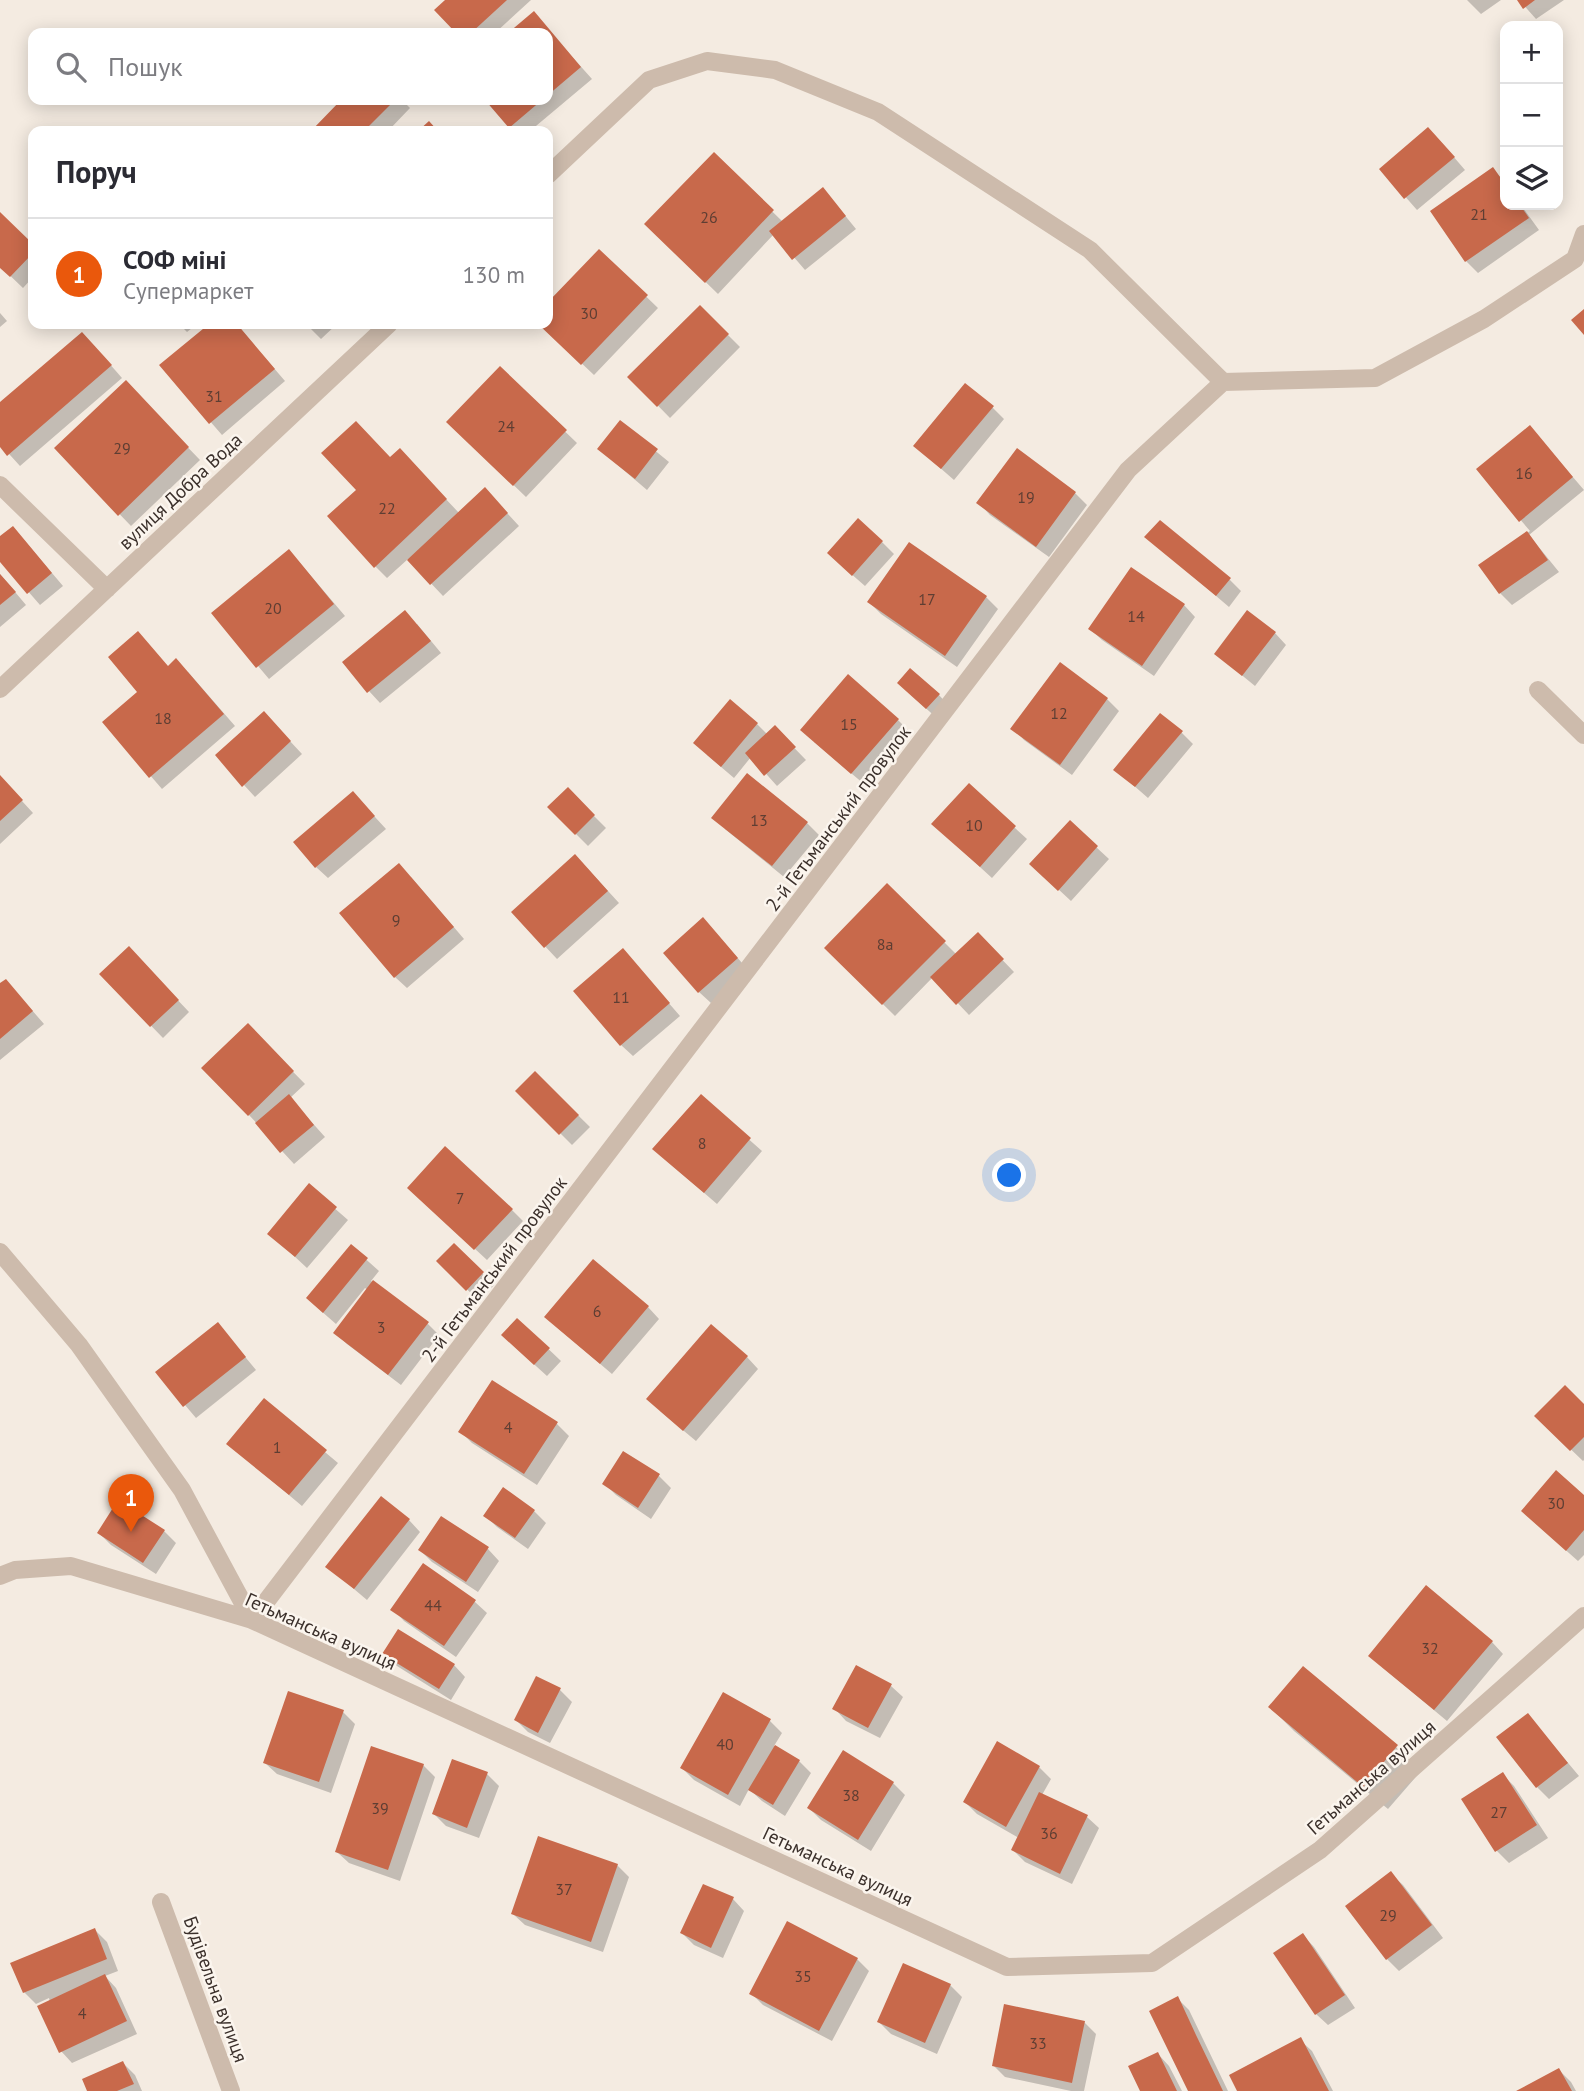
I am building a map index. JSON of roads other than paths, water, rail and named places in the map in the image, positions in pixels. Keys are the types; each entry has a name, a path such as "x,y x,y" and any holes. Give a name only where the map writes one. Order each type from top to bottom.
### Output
{"street":[{"path":"553,170 649,80 707,61 775,70 878,112 1090,250 1223,382 1375,378 1485,319 1575,259 1584,233"},
{"name":"вулиця Добра Вода","path":"0,689 384,329"},
{"name":"2-й Гетьманський провулок","path":"252,1620 1128,470 1223,382"},
{"path":"0,485 107,589"},
{"path":"1538,690 1584,735"},
{"path":"0,1252 79,1345 182,1490 252,1620"},
{"name":"Гетьманська вулиця","path":"0,1576 15,1570 71,1566 252,1620 1007,1967 1152,1963 1320,1850 1584,1616"},
{"name":"Будівельна вулиця","path":"161,1902 231,2091"}],"place":[{"name":"СОФ міні","path":"131,1532"}]}
